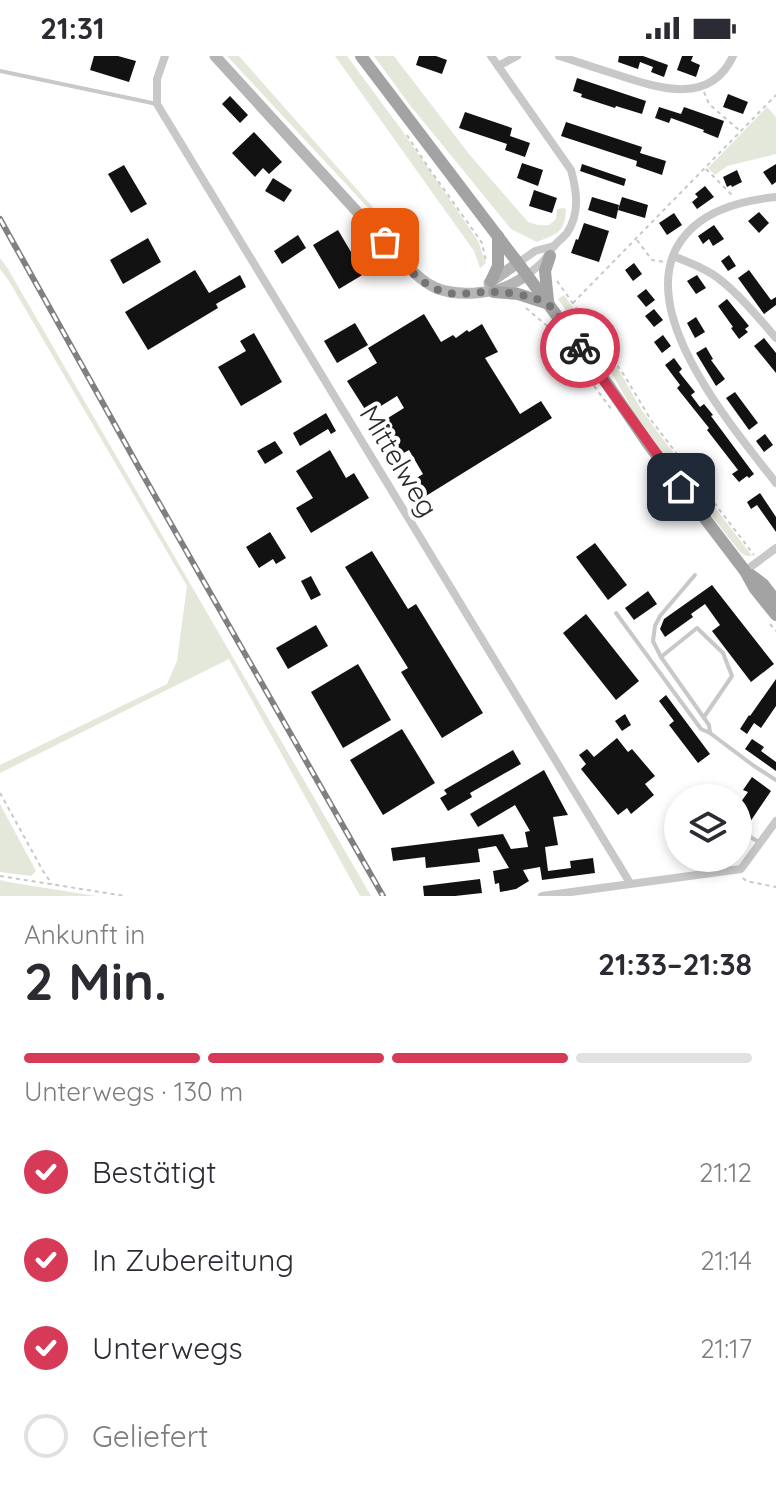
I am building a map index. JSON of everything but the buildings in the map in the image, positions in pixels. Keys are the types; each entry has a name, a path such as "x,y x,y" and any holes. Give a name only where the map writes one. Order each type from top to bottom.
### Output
{"main road":[{"path":"215,56 414,274 427,284 450,293 475,293 493,286 518,263"},
{"path":"361,56 549,304 776,615"},
{"path":"493,286 498,266 498,236"},
{"path":"549,304 545,271 552,251"},
{"path":"493,286 504,289 527,275"},
{"path":"493,286 549,304"},
{"path":"745,571 763,584 776,601"}],"street":[{"path":"157,104 157,79 165,56"},
{"path":"491,56 571,170 576,189 573,221 564,237 527,275"},
{"path":"498,66 517,56"},
{"path":"559,56 655,87 680,90 701,87 716,79 733,56"},
{"name":"Mittelweg","path":"157,104 630,883"},
{"path":"776,197 717,211 701,220 685,234 668,275 669,297 686,351 707,390 776,483"},
{"path":"518,263 535,251 552,251"},
{"path":"672,260 698,266 717,277 740,297 776,338"},
{"path":"745,571 776,548"},
{"path":"752,854 776,821"},
{"path":"542,896 717,872"}],"lane":[{"path":"0,71 157,104"},
{"path":"695,575 655,626 653,641 709,725 710,733"},
{"path":"616,613 701,729 776,780"},
{"path":"661,657 697,628 723,653 732,676 704,718"},
{"path":"752,838 760,843"}],"path":[{"path":"701,87 709,104 741,132"},
{"path":"572,303 776,95"},
{"path":"402,127 482,243 485,259 498,266"},
{"path":"706,169 741,204"},
{"path":"637,239 652,260 672,260"},
{"path":"556,279 624,375 651,420 759,561"},
{"path":"0,793 53,885"},
{"path":"741,872 746,881 776,887"},
{"path":"0,876 125,896"}],"shaded area":[{"path":"227,56 239,56 400,238 395,237"},
{"path":"335,56 347,56 466,223 478,241 486,263 480,268 474,251"},
{"path":"374,56 394,56 469,154 528,222 549,225 556,219 557,209 566,209 559,232 537,242 511,229"},
{"path":"767,107 776,117 776,154 727,166 715,175 708,168"},
{"path":"0,258 371,896 360,896 229,659 0,773 0,765 167,684 177,661 187,586 0,269"},
{"path":"564,295 620,372 653,426 752,556 741,553 667,460 636,416 614,377 558,299"},
{"path":"0,804 36,871 31,876 0,872"},
{"path":"0,880 8,882 96,896 0,896"}],"railway":[{"path":"0,219 383,896"}],"way so far":[{"path":"385,242 414,274 441,291 518,294 549,304 580,348"}],"route":[{"path":"580,348 681,487"}]}
